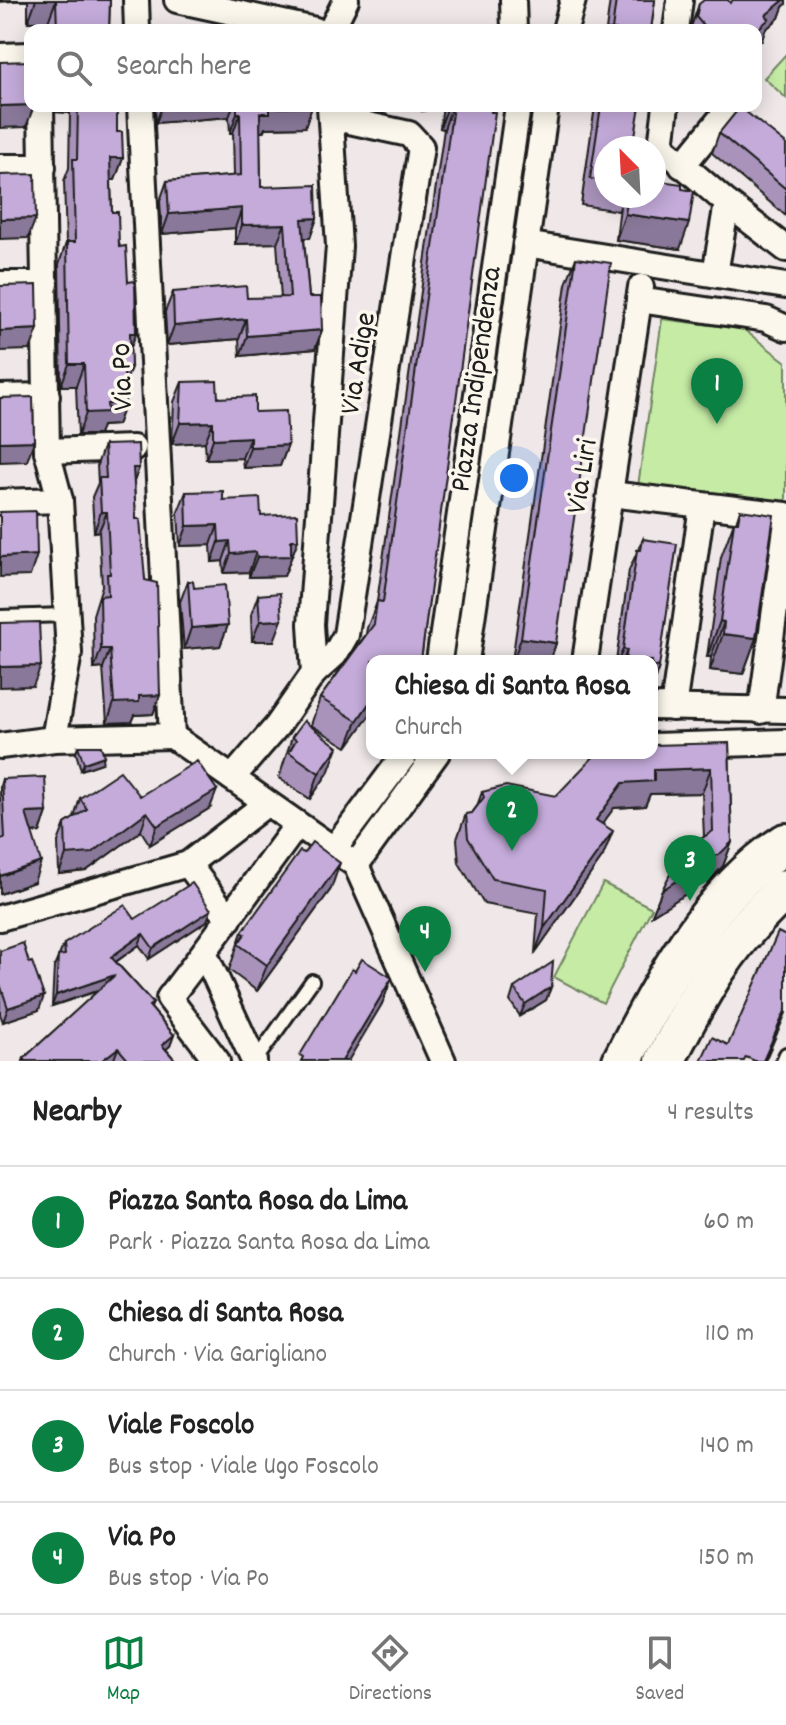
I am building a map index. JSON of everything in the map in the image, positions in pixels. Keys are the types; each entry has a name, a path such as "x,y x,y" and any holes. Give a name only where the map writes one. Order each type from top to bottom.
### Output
{"main road":[{"path":"622,1061 666,976 707,919 730,892 786,843"},
{"path":"665,1061 704,985 749,922 786,889"}],"street":[{"path":"136,0 137,24"},
{"path":"177,0 287,24"},
{"path":"334,24 346,0"},
{"path":"513,0 514,24"},
{"path":"567,24 573,0"},
{"path":"677,24 680,0"},
{"path":"0,56 24,55"},
{"path":"41,112 47,451 60,500 69,653 54,739"},
{"name":"Via Po","path":"140,112 172,736"},
{"name":"Via Adige","path":"314,673 311,624 339,246 330,112"},
{"name":"Via Adige","path":"232,778 277,726 314,673 335,654 346,635 421,147 409,134 333,112"},
{"name":"Piazza Indipendenza","path":"440,655 517,112"},
{"name":"Piazza Indipendenza","path":"467,655 545,112"},
{"path":"665,112 661,146 786,249"},
{"path":"682,166 726,112"},
{"path":"738,112 753,125"},
{"path":"0,167 43,167"},
{"path":"715,274 727,203"},
{"path":"525,244 786,286"},
{"name":"Via Liri","path":"586,655 644,264"},
{"path":"0,284 46,284"},
{"path":"639,300 766,319 786,328"},
{"path":"0,397 47,396"},
{"path":"47,451 155,448"},
{"path":"610,494 786,515"},
{"path":"0,502 60,500"},
{"path":"702,506 662,707 786,710"},
{"path":"761,711 786,529"},
{"path":"0,746 54,739 172,736 334,849 356,865 443,1060"},
{"path":"658,746 786,742"},
{"path":"334,849 402,759"},
{"path":"356,865 433,759"},
{"path":"0,918 188,864 266,804"},
{"path":"217,1061 169,998 297,825"},
{"path":"188,864 229,919"},
{"path":"204,952 254,1061"}],"lane":[{"path":"0,617 66,615"},
{"path":"254,1061 312,981"},
{"path":"783,1061 786,1054"}],"green space":[{"path":"786,54 786,98 764,78"},
{"path":"662,319 743,329 786,362 786,508 638,486"},
{"path":"603,883 652,908 603,1003 554,977"}],"building":[{"path":"56,0 110,0 109,24 57,24"},
{"path":"616,0 655,0 652,24 613,24"},
{"path":"704,0 728,0 730,3 733,0 784,0 766,15 769,19 762,25 702,24 696,17 699,4"},
{"path":"24,61 24,105 0,106 0,62"},
{"path":"78,112 117,112 117,132 122,132 123,158 110,158 112,212 118,212 119,247 126,246 128,282 135,281 136,333 130,333 131,367 124,368 125,403 107,404 108,412 86,413 84,364 69,364 67,242 75,242 73,159 77,159"},
{"path":"270,112 260,113 261,187 316,185 317,218 302,219 309,297 321,297 322,330 247,336 246,319 174,326 173,292 246,286 247,298 290,297 285,224 242,225 242,208 169,214 167,181 241,175 240,113 237,113"},
{"path":"452,112 495,112 422,655 366,655 366,708 357,721 320,698 374,624 377,601 383,602"},
{"path":"600,112 639,112 635,136 596,136"},
{"path":"736,112 746,112 786,144 786,189 719,133"},
{"path":"594,152 594,180 590,179"},
{"path":"35,174 36,218 0,219 0,175"},
{"path":"666,182 682,184 682,189 694,191 689,223 625,214 626,208 666,208"},
{"path":"576,258 611,263 556,643 521,638"},
{"path":"37,285 38,329 0,331 0,286"},
{"path":"217,381 218,398 255,396 255,412 286,411 288,445 250,447 250,437 213,439 213,422 180,423 182,382"},
{"path":"33,397 34,441 0,442 0,398"},
{"path":"138,444 139,468 133,468 136,519 140,519 145,580 157,583 160,695 139,696 139,702 114,703 110,649 101,649 100,596 108,595 107,574 110,574 107,512 101,512 99,478 106,478 104,445"},
{"path":"223,491 223,500 260,498 261,516 297,514 298,540 291,540 291,556 257,557 256,552 231,554 230,541 219,542 218,525 187,526 186,492"},
{"path":"740,510 774,515 756,638 723,634 724,622 720,621 734,522 738,522"},
{"path":"36,511 37,555 0,557 0,512"},
{"path":"643,539 677,544 659,667 658,655 626,655 627,650 623,649 637,550 641,550"},
{"path":"188,581 193,581 194,588 225,585 228,625 191,628"},
{"path":"280,593 282,620 260,621 258,595"},
{"path":"39,622 41,666 0,667 0,623"},
{"path":"304,721 338,747 319,773 289,752 296,740 292,737"},
{"path":"729,743 732,842 722,852 662,890 682,851 713,831 711,768 654,770 654,781 623,783 596,820 613,831 544,928 547,889 493,879 468,838 466,814 472,813 484,797 482,792 506,786 556,796 591,759 658,759 658,745"},
{"path":"78,746 101,746 104,756 84,763"},
{"path":"197,761 217,790 157,826 147,812 92,853 66,855 65,824 87,809 80,798 120,771 140,796"},
{"path":"45,777 47,812 26,813 41,862 0,876 0,839 5,838 2,779"},
{"path":"312,842 340,863 267,965 238,944 245,934 242,932 300,851 304,853"},
{"path":"192,883 211,910 153,948 143,934 111,957 153,1003 149,1006 174,1035 162,1045 176,1061 129,1061 118,1048 101,1061 26,1061 24,1058 115,975 56,995 58,956 65,955 64,944 125,905 135,919"},
{"path":"778,932 786,936 786,1009 763,1061 746,1057 744,1061 701,1061 712,1037 728,1045"},
{"path":"23,943 44,996 8,1008 0,984 0,951"},
{"path":"362,959 392,978 342,1061 301,1061 303,1057 300,1055 352,969 355,971"},
{"path":"553,962 551,987 525,1004 514,988"}],"place":[{"name":"Piazza Santa Rosa da Lima","path":"717,424"},
{"name":"Chiesa di Santa Rosa","path":"512,851"},
{"name":"Viale Foscolo","path":"690,901"},
{"name":"Via Po","path":"425,972"}]}
